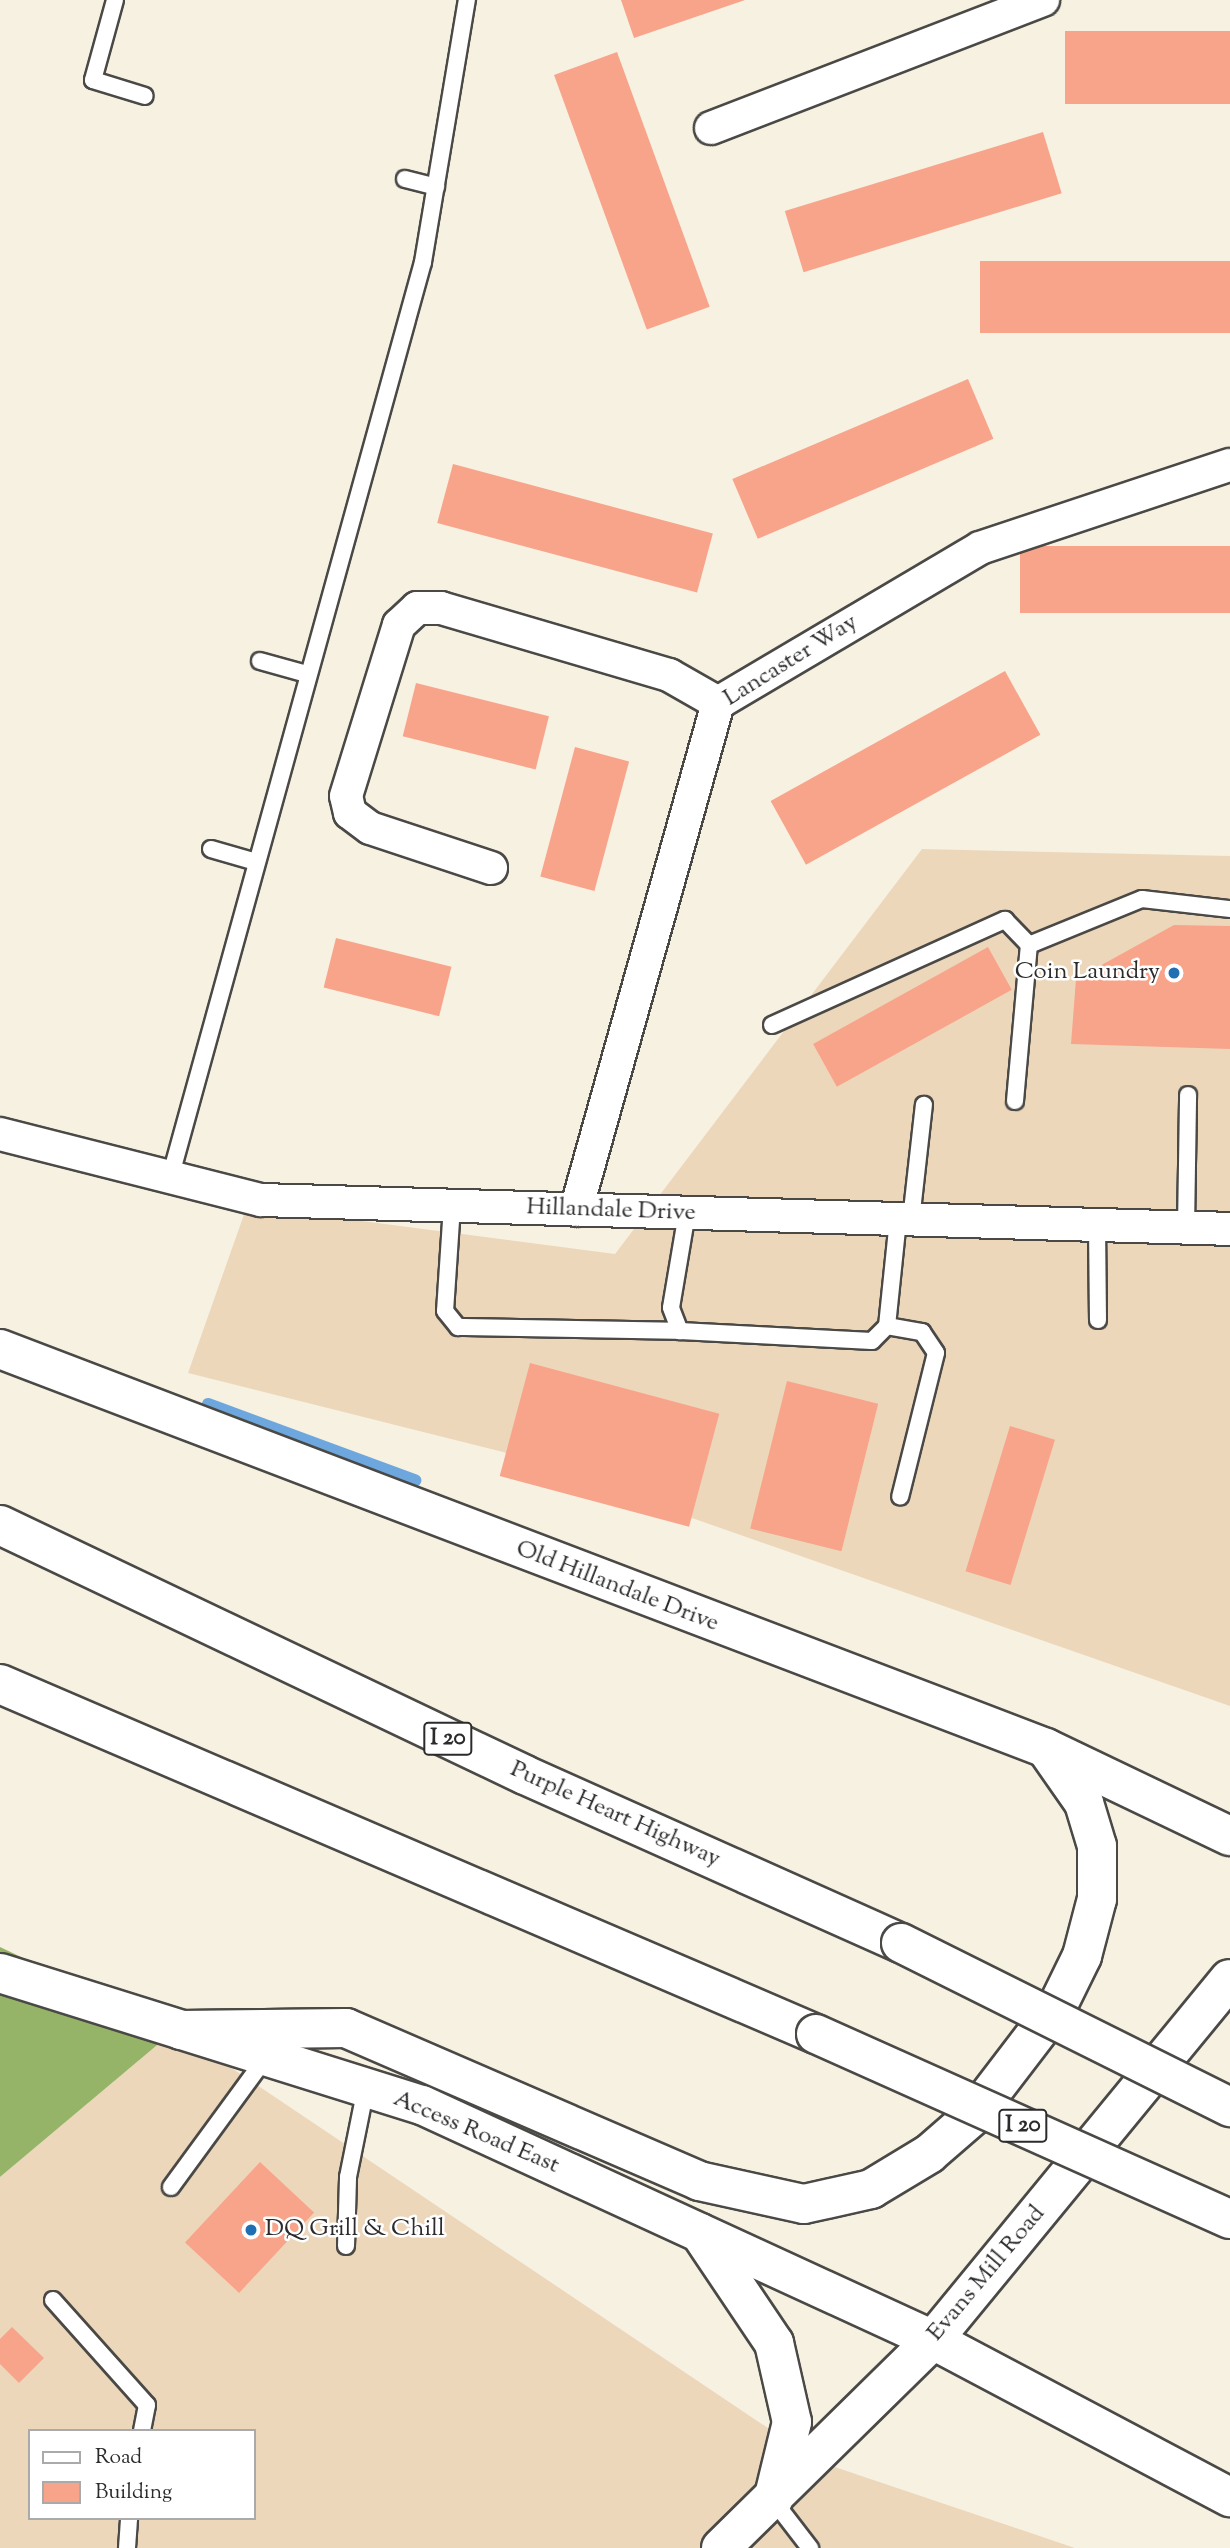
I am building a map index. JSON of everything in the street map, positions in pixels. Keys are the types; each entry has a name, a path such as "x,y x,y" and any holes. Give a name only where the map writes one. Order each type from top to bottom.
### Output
{"main road":[{"name":"Old Hillandale Drive","path":"0,1349 1046,1748 1230,1836"},
{"name":"Purple Heart Highway","path":"0,1525 525,1775 901,1943 1230,2107"},
{"name":"I 20","path":"0,1684 816,2034 1230,2219"},
{"path":"181,2030 346,2028 699,2181 804,2204 871,2189 929,2154 974,2116 1058,2005 1082,1956 1097,1899 1097,1846 1084,1803 1046,1748"},
{"name":"Access Road East","path":"0,1973 422,2105 933,2340 1230,2497"},
{"name":"Evans Mill Road","path":"721,2548 933,2340 1230,1979"},
{"path":"700,2233 774,2343 792,2422 772,2500"}],"street":[{"path":"711,128 1042,0"},
{"name":"Lancaster Way","path":"576,1210 718,703 980,548 1230,465"},
{"path":"491,868 370,828 349,813 346,796 399,625 417,608 441,608 669,675 718,703"},
{"name":"Hillandale Drive","path":"0,1135 261,1200 1230,1229"}],"lane":[{"path":"115,0 93,80 145,96"},
{"path":"170,1178 307,674 423,262 467,0"},
{"path":"405,179 436,187"},
{"path":"260,661 307,674"},
{"path":"211,849 256,862"},
{"path":"1029,945 1142,899 1230,909"},
{"path":"772,1025 1005,920 1029,945 1015,1101"},
{"path":"1186,1228 1188,1095"},
{"path":"452,1206 445,1311 458,1327 680,1331 872,1341 887,1325 924,1105"},
{"path":"680,1331 671,1308 687,1213"},
{"path":"1097,1225 1098,1320"},
{"path":"887,1325 922,1332 936,1353 900,1497"},
{"path":"172,2187 266,2057"},
{"path":"345,2246 348,2176 366,2088"},
{"path":"53,2301 147,2405 142,2429"},
{"path":"772,2500 810,2548"},
{"path":"127,2548 129,2520"}],"shaded area":[{"path":"922,849 1230,856 1230,1706 503,1452 188,1373 247,1206 615,1254"},
{"path":"175,2030 817,2461 1075,2548 0,2548 0,2177"}],"green space":[{"path":"0,1947 175,2030 0,2177"}],"building":[{"path":"621,0 745,0 634,38"},
{"path":"1065,31 1230,31 1230,104 1065,104"},
{"path":"617,52 710,307 647,330 554,75"},
{"path":"1043,132 1062,193 804,272 785,211"},
{"path":"980,261 1230,261 1230,333 980,333"},
{"path":"968,379 993,439 758,539 732,479"},
{"path":"453,464 713,534 697,593 437,523"},
{"path":"1020,546 1230,546 1230,613 1020,613"},
{"path":"1005,671 1040,735 806,865 771,801"},
{"path":"416,683 549,716 536,770 403,736"},
{"path":"575,747 629,761 594,891 540,876"},
{"path":"1174,925 1230,926 1230,1049 1071,1044 1076,979"},
{"path":"336,938 451,967 439,1016 324,987"},
{"path":"988,947 1012,990 837,1087 813,1044"},
{"path":"530,1363 719,1414 689,1527 500,1476"},
{"path":"787,1381 878,1404 841,1551 750,1528"},
{"path":"1010,1426 1055,1440 1011,1585 966,1571"},
{"path":"260,2162 314,2212 239,2293 185,2242"},
{"path":"12,2327 44,2358 19,2383 0,2364 0,2339"}],"waterway":[{"path":"208,1404 415,1480"}],"place":[{"name":"Coin Laundry","path":"1174,973"},
{"name":"DQ Grill & Chill","path":"251,2230"}]}
